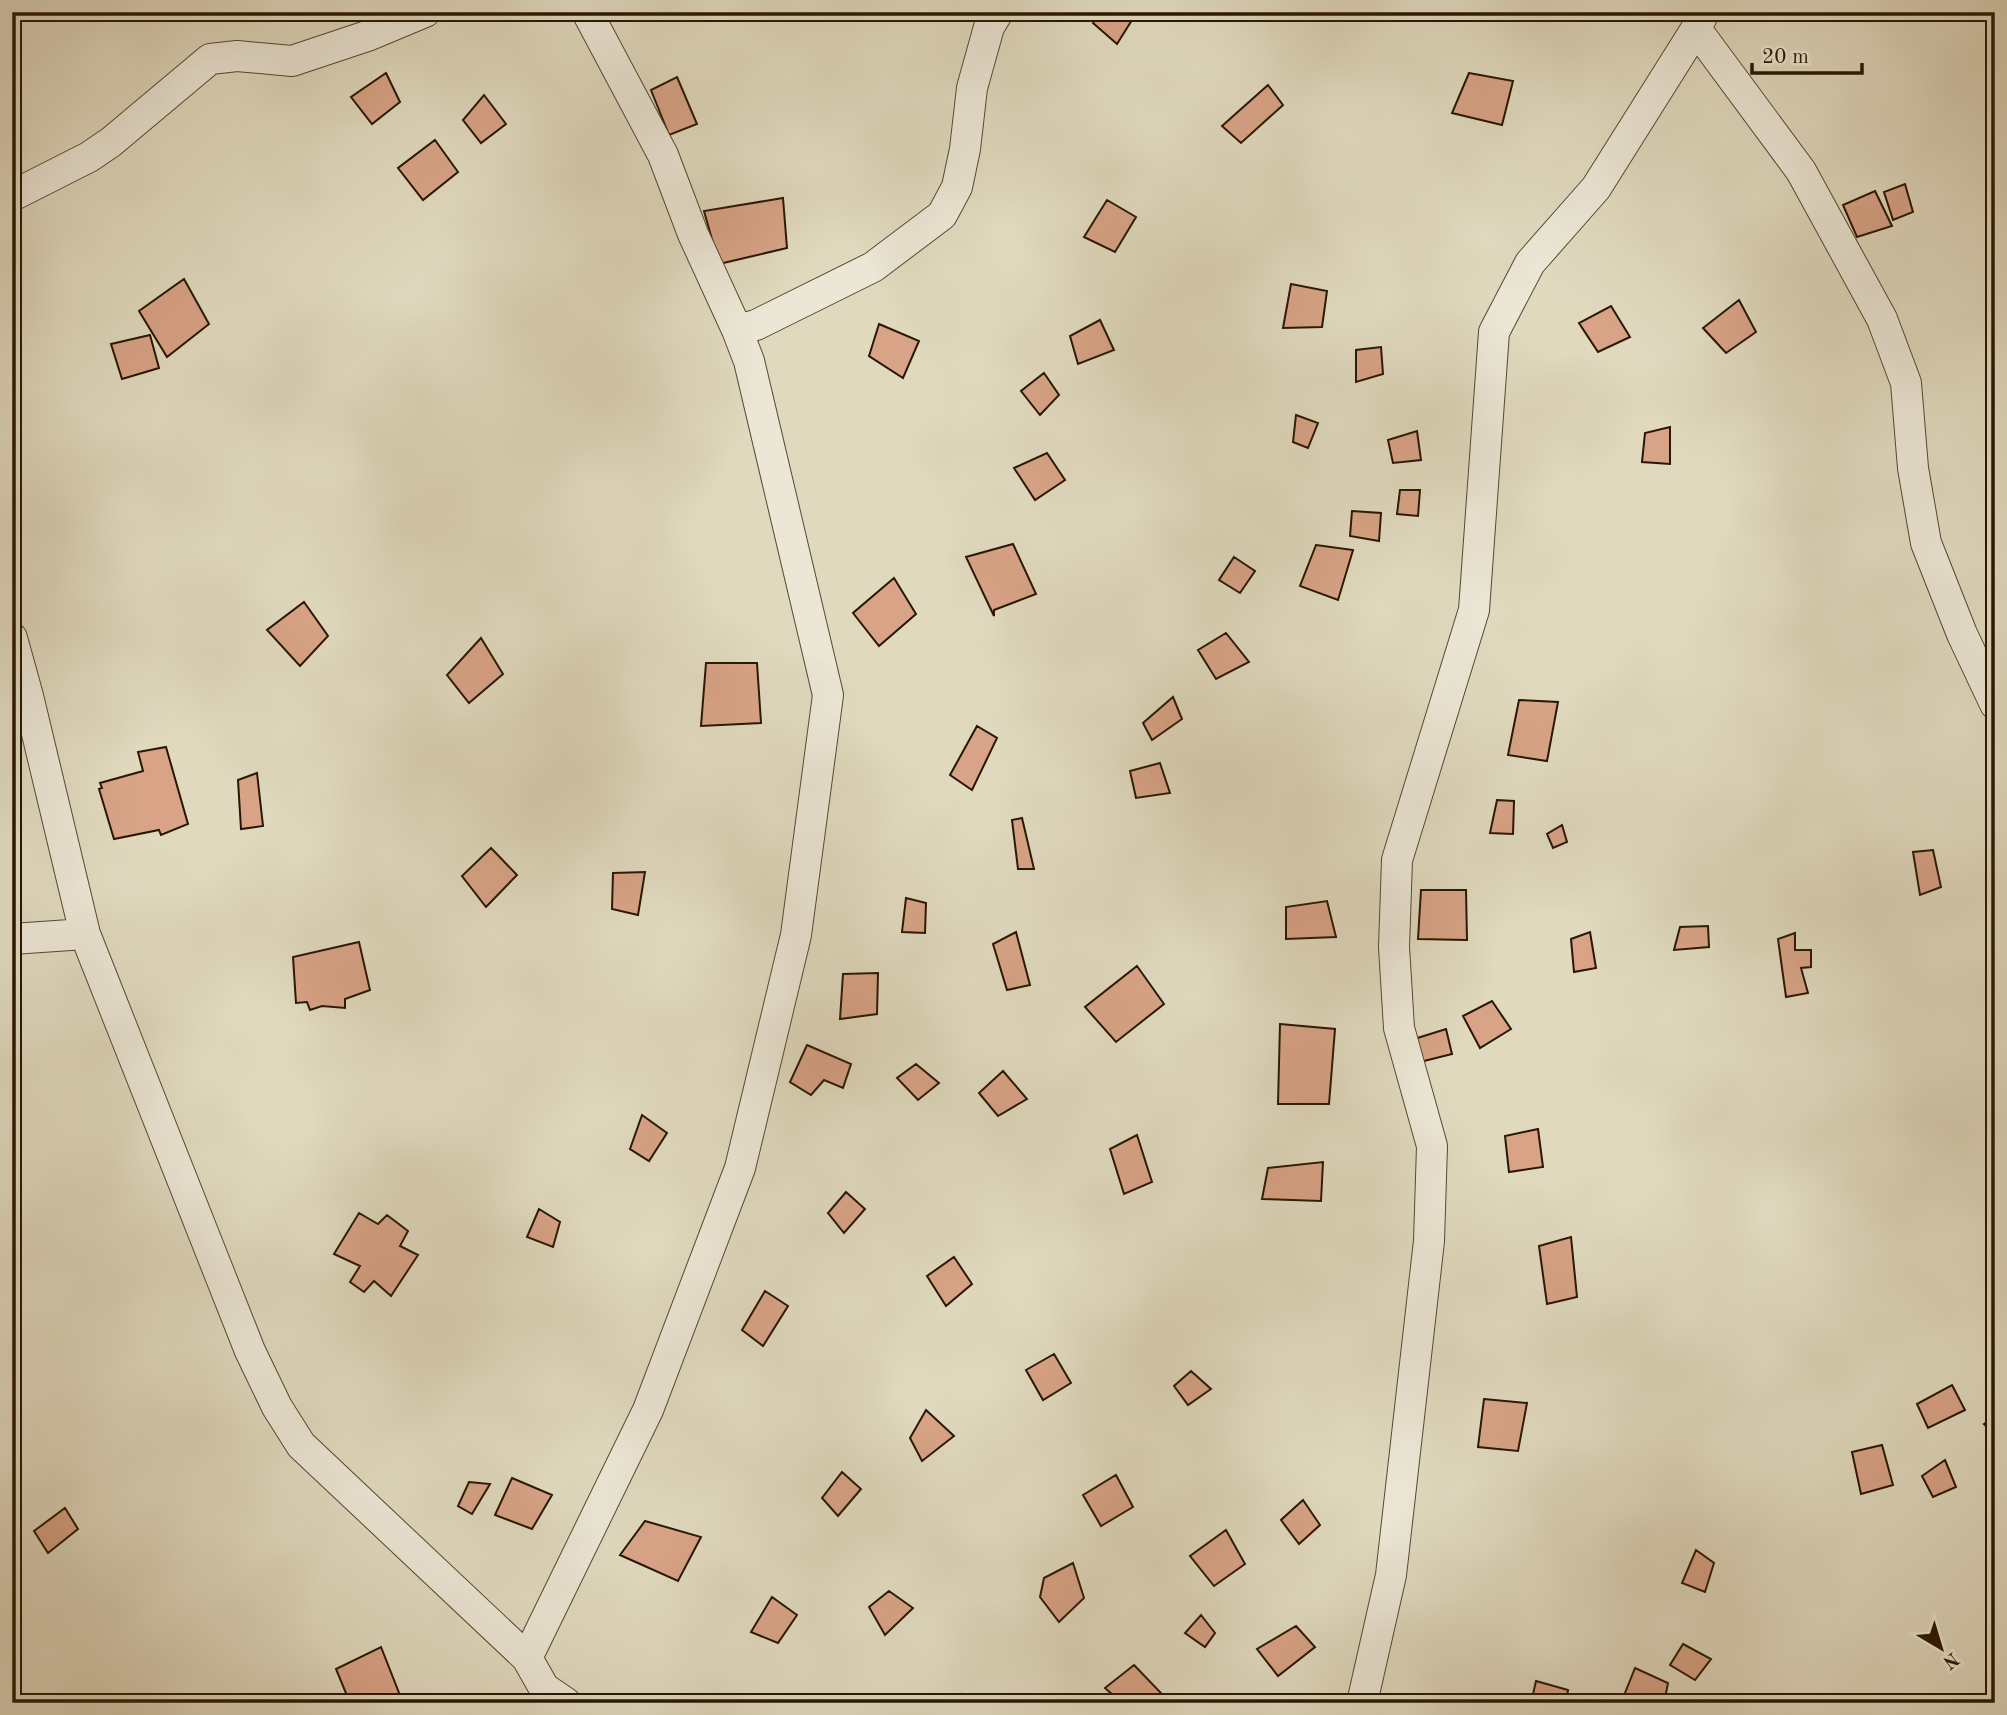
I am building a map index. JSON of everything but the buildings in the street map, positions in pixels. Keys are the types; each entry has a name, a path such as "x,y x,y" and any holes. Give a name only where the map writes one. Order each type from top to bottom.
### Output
{"street":[{"path":"12,196 89,157 111,142 210,60 237,56 292,61 370,35 425,12"},
{"path":"527,1658 648,1410 740,1168 796,935 828,695 749,361 693,234 663,155 587,12"},
{"path":"737,330 756,325 873,267 942,215 957,187 965,149 972,88 989,27 998,12"},
{"path":"1362,1703 1391,1575 1429,1241 1432,1146 1399,1028 1394,947 1397,860 1474,610 1494,332 1530,263 1596,188 1700,21 1801,171 1882,318 1906,383 1913,468 1926,543 1962,634 1995,704"},
{"path":"12,638 29,696 85,934 250,1351 277,1408 300,1445 527,1658 550,1698"},
{"path":"12,939 85,934"}]}
